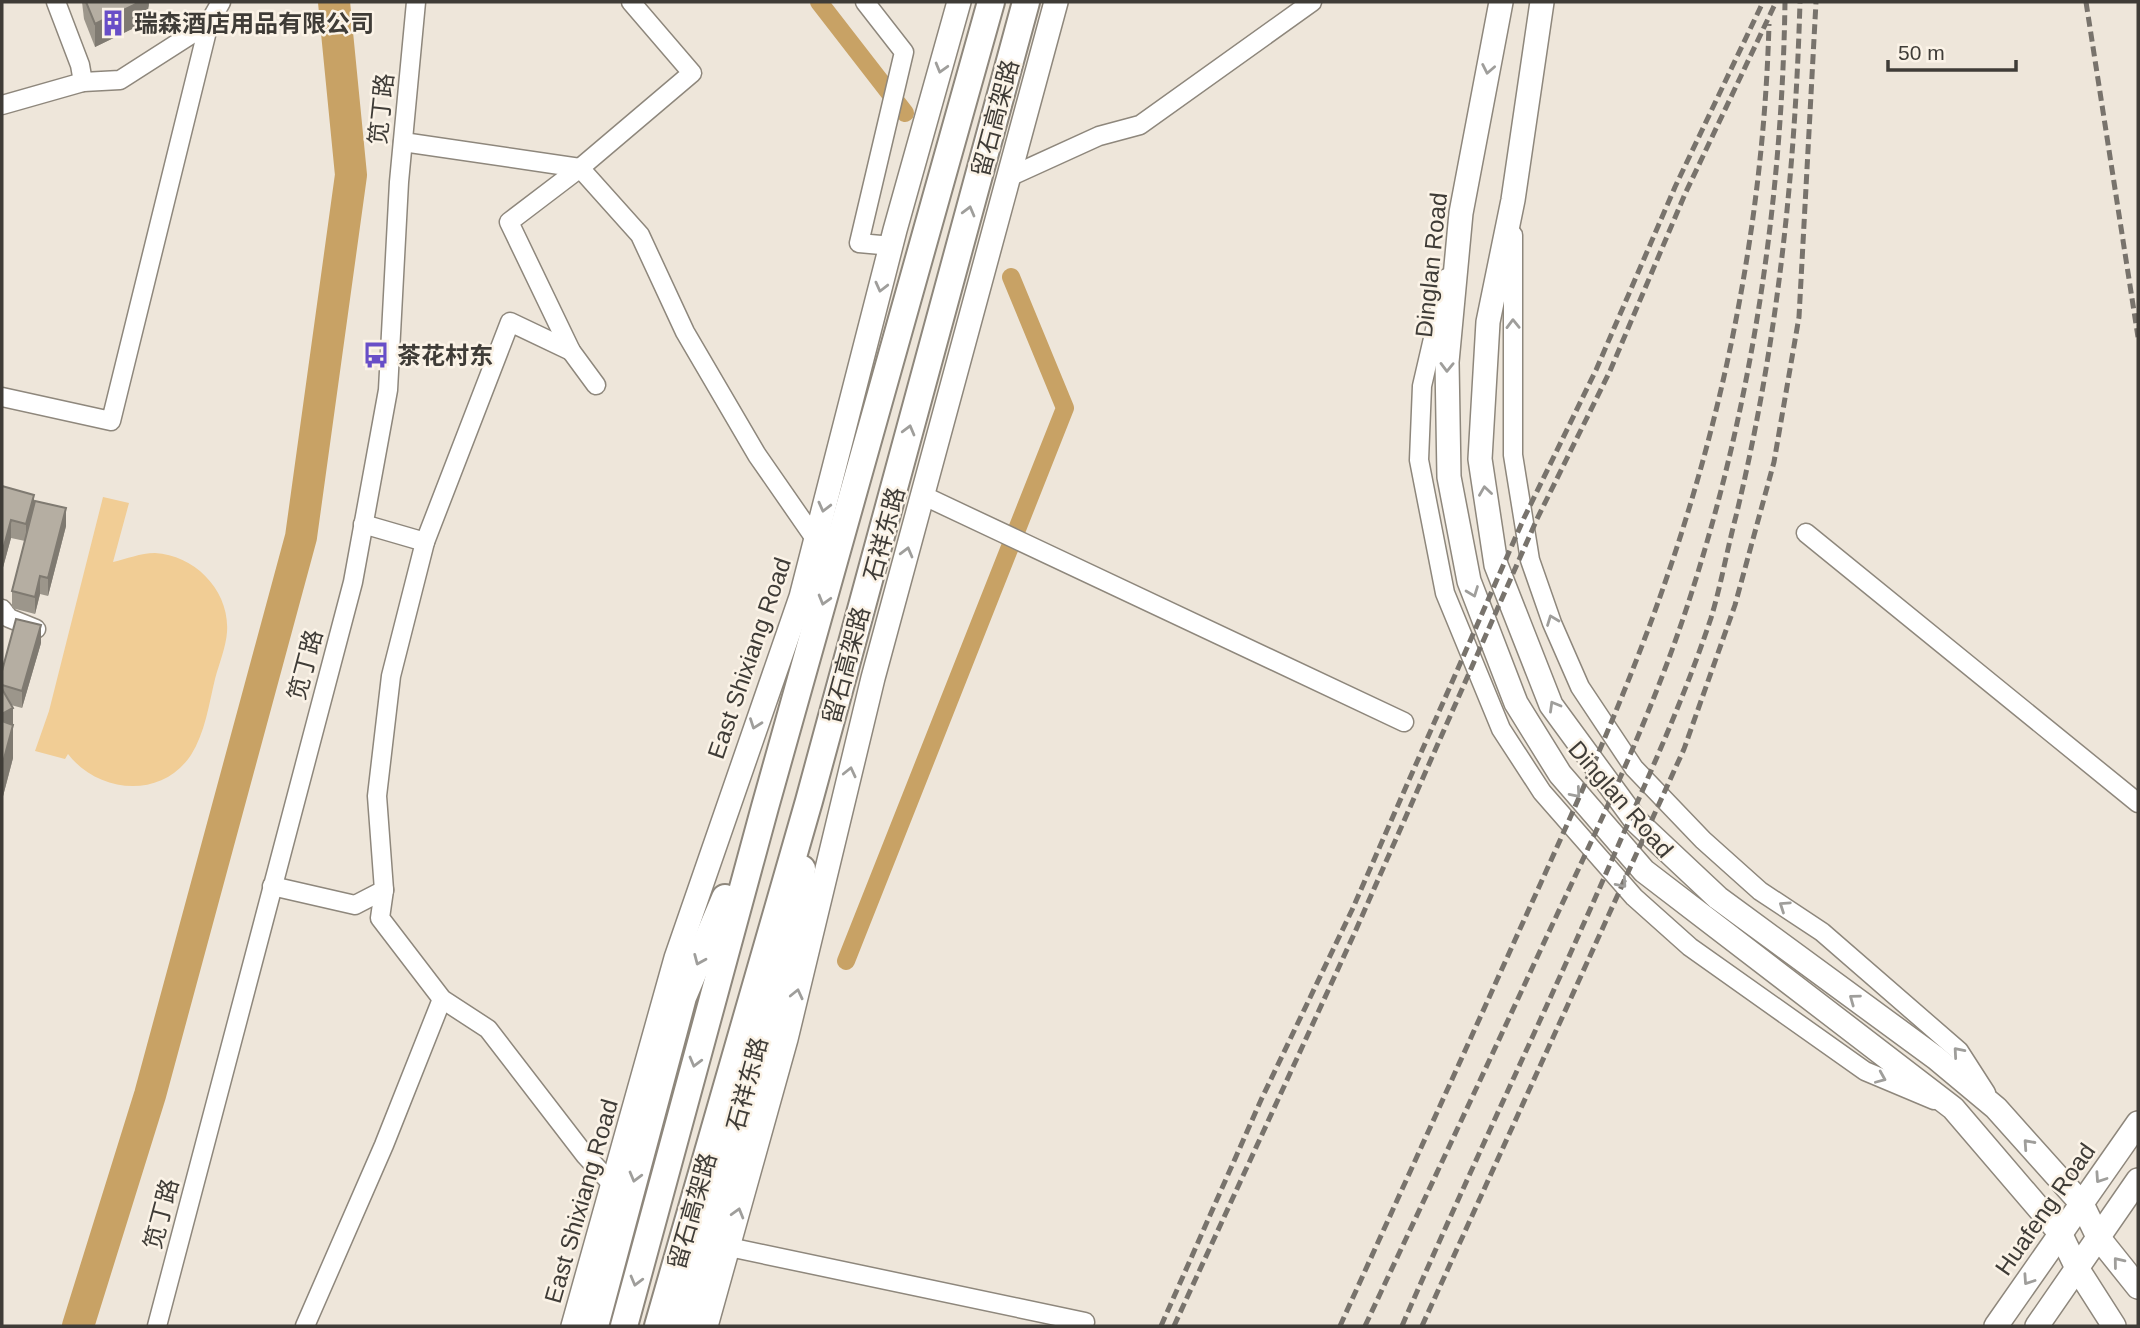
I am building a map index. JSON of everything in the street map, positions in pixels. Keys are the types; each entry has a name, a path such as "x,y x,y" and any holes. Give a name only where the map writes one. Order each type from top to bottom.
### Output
{"highway":[{"name":"留石高架路","path":"624,1326 765,807 991,2"},
{"name":"留石高架路","path":"659,1326 809,801 1026,2"},
{"path":"682,1326 768,1026 798,907 809,801"},
{"path":"595,1326 683,997 765,807"}],"main road":[{"name":"East Shixiang Road","path":"573,1326 676,958 740,765 801,597 891,246 959,2"},
{"name":"石祥东路","path":"706,1326 786,1040 873,678 1056,2"},
{"name":"Dinglan Road","path":"1501,2 1461,213 1447,362 1449,477 1469,581 1516,703 1560,774 1644,870 1953,1108 2060,1233 2077,1268 2114,1326"},
{"name":"Dinglan Road","path":"1542,2 1513,200 1488,322 1480,458 1496,565 1551,705 1636,821 1718,898 1936,1059 1996,1108 2082,1204 2098,1237 2138,1287"},
{"name":"Huafeng Road","path":"1996,1326 2138,1123"},
{"path":"2037,1326 2138,1180"}],"street":[{"path":"56,2 80,65 83,82"},
{"path":"2,397 111,421 209,23 221,2"},
{"name":"笕丁路","path":"157,1326 353,582 388,390 403,142 416,2"},
{"path":"596,385 571,351 509,222 580,169 692,73 631,2"},
{"path":"865,2 904,52 880,144 859,243 891,246"},
{"path":"1009,177 1099,136 1140,125 1312,2"},
{"path":"2,105 83,82 120,80 209,23"},
{"path":"403,142 580,169 640,235 685,332 757,455 816,540"},
{"path":"1513,200 1513,455 1530,559 1552,623 1580,687 1634,768 1703,840 1760,891 1822,932 1959,1051 1996,1108"},
{"path":"571,351 510,322 425,542 391,676 377,796 384,890 380,918 442,999 488,1029 585,1155 613,1185"},
{"path":"922,495 1404,722"},
{"path":"363,524 425,542"},
{"path":"1806,533 2138,803"},
{"path":"2,609 9,618 39,631"},
{"path":"272,886 355,905 384,890"},
{"path":"305,1326 384,1145 442,999"},
{"path":"729,1247 1085,1322"}],"shaded area":[{"path":"103,497 129,503 113,562 155,553 184,560 207,578 216,590 226,617 225,644 196,746 178,769 147,785 112,783 96,777 68,754 65,759 35,751 49,711"}],"building":[{"path":"86,2 138,2 95,24"},
{"path":"2,486 34,495 26,524 11,520 2,553"},
{"path":"35,501 66,508 48,578 40,576 35,597 12,591"},
{"path":"16,619 41,625 22,691 2,685 2,671"},
{"path":"2,689 13,708 2,714"},
{"path":"2,721 13,725 2,766"}],"waterway":[{"path":"78,1326 150,1095 301,537 351,175 334,2"},
{"path":"819,2 905,113"},
{"path":"846,961 1065,408 1011,277"}],"railway":[{"path":"1161,1326 1261,1100 1352,910 1524,518 1596,370 1675,187 1763,2"},
{"path":"1174,1326 1355,932 1537,519 1610,371 1685,194 1776,2"},
{"path":"1365,1326 1607,807 1663,675 1694,585 1733,443 1760,297 1778,149 1785,2"},
{"path":"1402,1326 1643,790 1679,705 1711,618 1750,452 1773,325 1794,132 1800,2"},
{"path":"1422,1326 1684,749 1735,605 1774,462 1799,317 1816,2"},
{"path":"2086,2 2138,337"},
{"path":"1340,1326 1578,800 1637,658 1672,562 1711,431 1740,296 1760,161 1769,24"}],"place":[{"name":"瑞森酒店用品有限公司","path":"113,23"},
{"name":"茶花村东","path":"376,355"}]}
